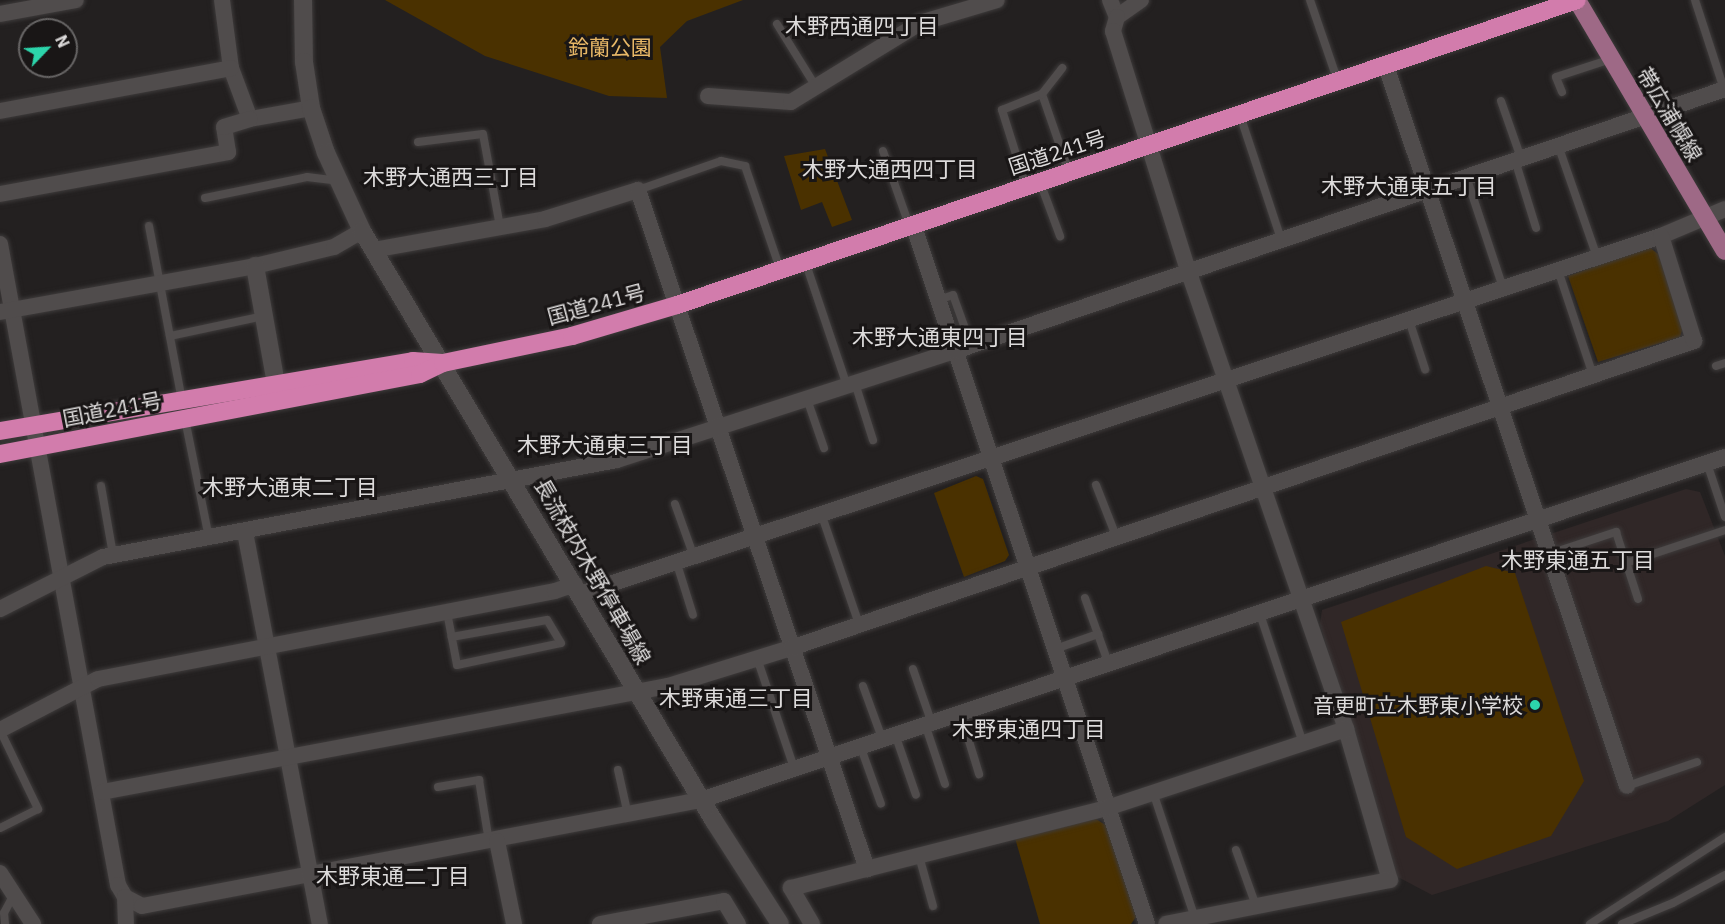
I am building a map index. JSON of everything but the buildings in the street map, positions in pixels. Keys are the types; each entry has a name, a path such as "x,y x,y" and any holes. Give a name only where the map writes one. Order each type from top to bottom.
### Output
{"highway":[{"name":"国道241号","path":"0,431 33,425 184,409 420,374 443,363 572,336 677,305 1576,0"},
{"name":"国道241号","path":"0,454 276,384 413,361 443,363"}],"main road":[{"name":"長流枝内木野停車場線","path":"303,0 304,62 311,108 338,181 362,231 515,483 701,800 780,924"},
{"name":"帯広浦幌線","path":"1576,0 1725,251"},
{"path":"255,266 276,384"}],"street":[{"path":"0,14 75,0"},
{"path":"222,0 231,68 250,119"},
{"path":"708,96 791,102 944,6 998,0"},
{"path":"1110,0 1117,17 1113,31 1148,146 1188,270 1228,380 1346,729 1390,880 1166,924"},
{"path":"1117,17 1141,0"},
{"path":"1386,66 1627,786"},
{"path":"0,111 231,68"},
{"path":"0,609 113,555 515,483 617,460 963,348 1725,89"},
{"path":"0,194 228,152 224,127 250,119 311,108"},
{"path":"374,250 545,219 638,190 753,538 867,869"},
{"path":"0,730 98,679 577,589 677,564 1661,236 1725,209"},
{"path":"911,225 938,300 963,348 991,460 1147,924"},
{"path":"6,310 255,266 334,247 362,231"},
{"path":"102,792 289,759 637,690 668,687 791,648 1694,341 1661,236"},
{"path":"0,244 6,310 33,425 118,885 125,897 126,924"},
{"path":"125,897 142,906 701,800 795,771 1725,457"},
{"path":"245,532 321,924"},
{"path":"812,924 791,888 1107,808 1346,729"},
{"path":"493,841 514,924"},
{"path":"0,873 33,924"},
{"path":"600,924 724,901 738,924"}],"lane":[{"path":"1311,0 1338,82"},
{"path":"1695,0 1725,89"},
{"path":"777,24 816,87"},
{"path":"1562,92 1556,76 1611,58"},
{"path":"1060,236 1033,184 1002,110 1042,94 1062,68"},
{"path":"1042,94 1069,172"},
{"path":"1501,101 1536,228"},
{"path":"1240,115 1281,239"},
{"path":"418,142 483,134 500,227"},
{"path":"1558,145 1597,257"},
{"path":"883,151 911,225"},
{"path":"638,190 721,161 745,166 780,269"},
{"path":"1466,176 1503,288"},
{"path":"205,198 307,177 338,181"},
{"path":"149,226 209,538"},
{"path":"805,261 873,441"},
{"path":"1558,270 1593,375"},
{"path":"170,336 264,316"},
{"path":"1409,320 1425,369"},
{"path":"807,399 824,448"},
{"path":"1707,463 1725,517"},
{"path":"1096,485 1116,536"},
{"path":"101,486 113,555"},
{"path":"675,504 694,558"},
{"path":"822,516 859,624"},
{"path":"1626,563 1725,530"},
{"path":"1549,554 1616,532 1638,598"},
{"path":"677,564 693,615"},
{"path":"1086,598 1109,665"},
{"path":"447,612 452,638 457,664 561,643 547,620 452,638"},
{"path":"1260,615 1303,743"},
{"path":"1055,648 1098,634"},
{"path":"757,658 795,771"},
{"path":"914,669 945,784"},
{"path":"863,686 916,795"},
{"path":"961,715 979,774"},
{"path":"0,730 38,809 0,828"},
{"path":"861,748 881,804"},
{"path":"1627,786 1697,762"},
{"path":"618,770 628,815"},
{"path":"438,787 479,780 493,841"},
{"path":"1153,792 1195,918"},
{"path":"1590,924 1685,866 1725,837"},
{"path":"1236,850 1256,906"},
{"path":"919,856 933,906"},
{"path":"1622,924 1725,875"},
{"path":"5,924 4,913 14,894"}],"shaded area":[{"name":"音更町立木野東小学校","path":"1686,489 1700,492 1725,556 1725,785 1668,821 1432,895 1396,876 1320,624 1322,610"}],"green space":[{"name":"鈴蘭公園","path":"385,0 743,0 687,21 660,47 667,98 609,96 485,56"},
{"path":"825,149 852,220 832,227 822,202 801,210 784,156"},
{"path":"1649,247 1658,254 1683,327 1680,337 1598,362 1568,276"},
{"path":"976,476 983,479 1009,555 1005,561 964,577 934,493"},
{"path":"1486,566 1515,573 1584,781 1551,836 1457,869 1406,837 1341,622"},
{"path":"1096,819 1107,826 1136,917 1131,924 1040,924 1015,838"}],"place":[{"name":"音更町立木野東小学校","path":"1535,705"}],"district":[{"name":"木野西通四丁目","path":"862,26"},
{"name":"木野大通西四丁目","path":"890,169"},
{"name":"木野大通西三丁目","path":"451,177"},
{"name":"木野大通東五丁目","path":"1409,186"},
{"name":"木野大通東四丁目","path":"940,337"},
{"name":"木野大通東三丁目","path":"605,445"},
{"name":"木野大通東二丁目","path":"290,487"},
{"name":"木野東通五丁目","path":"1578,560"},
{"name":"木野東通三丁目","path":"736,698"},
{"name":"木野東通四丁目","path":"1029,729"},
{"name":"木野東通二丁目","path":"393,876"}]}
